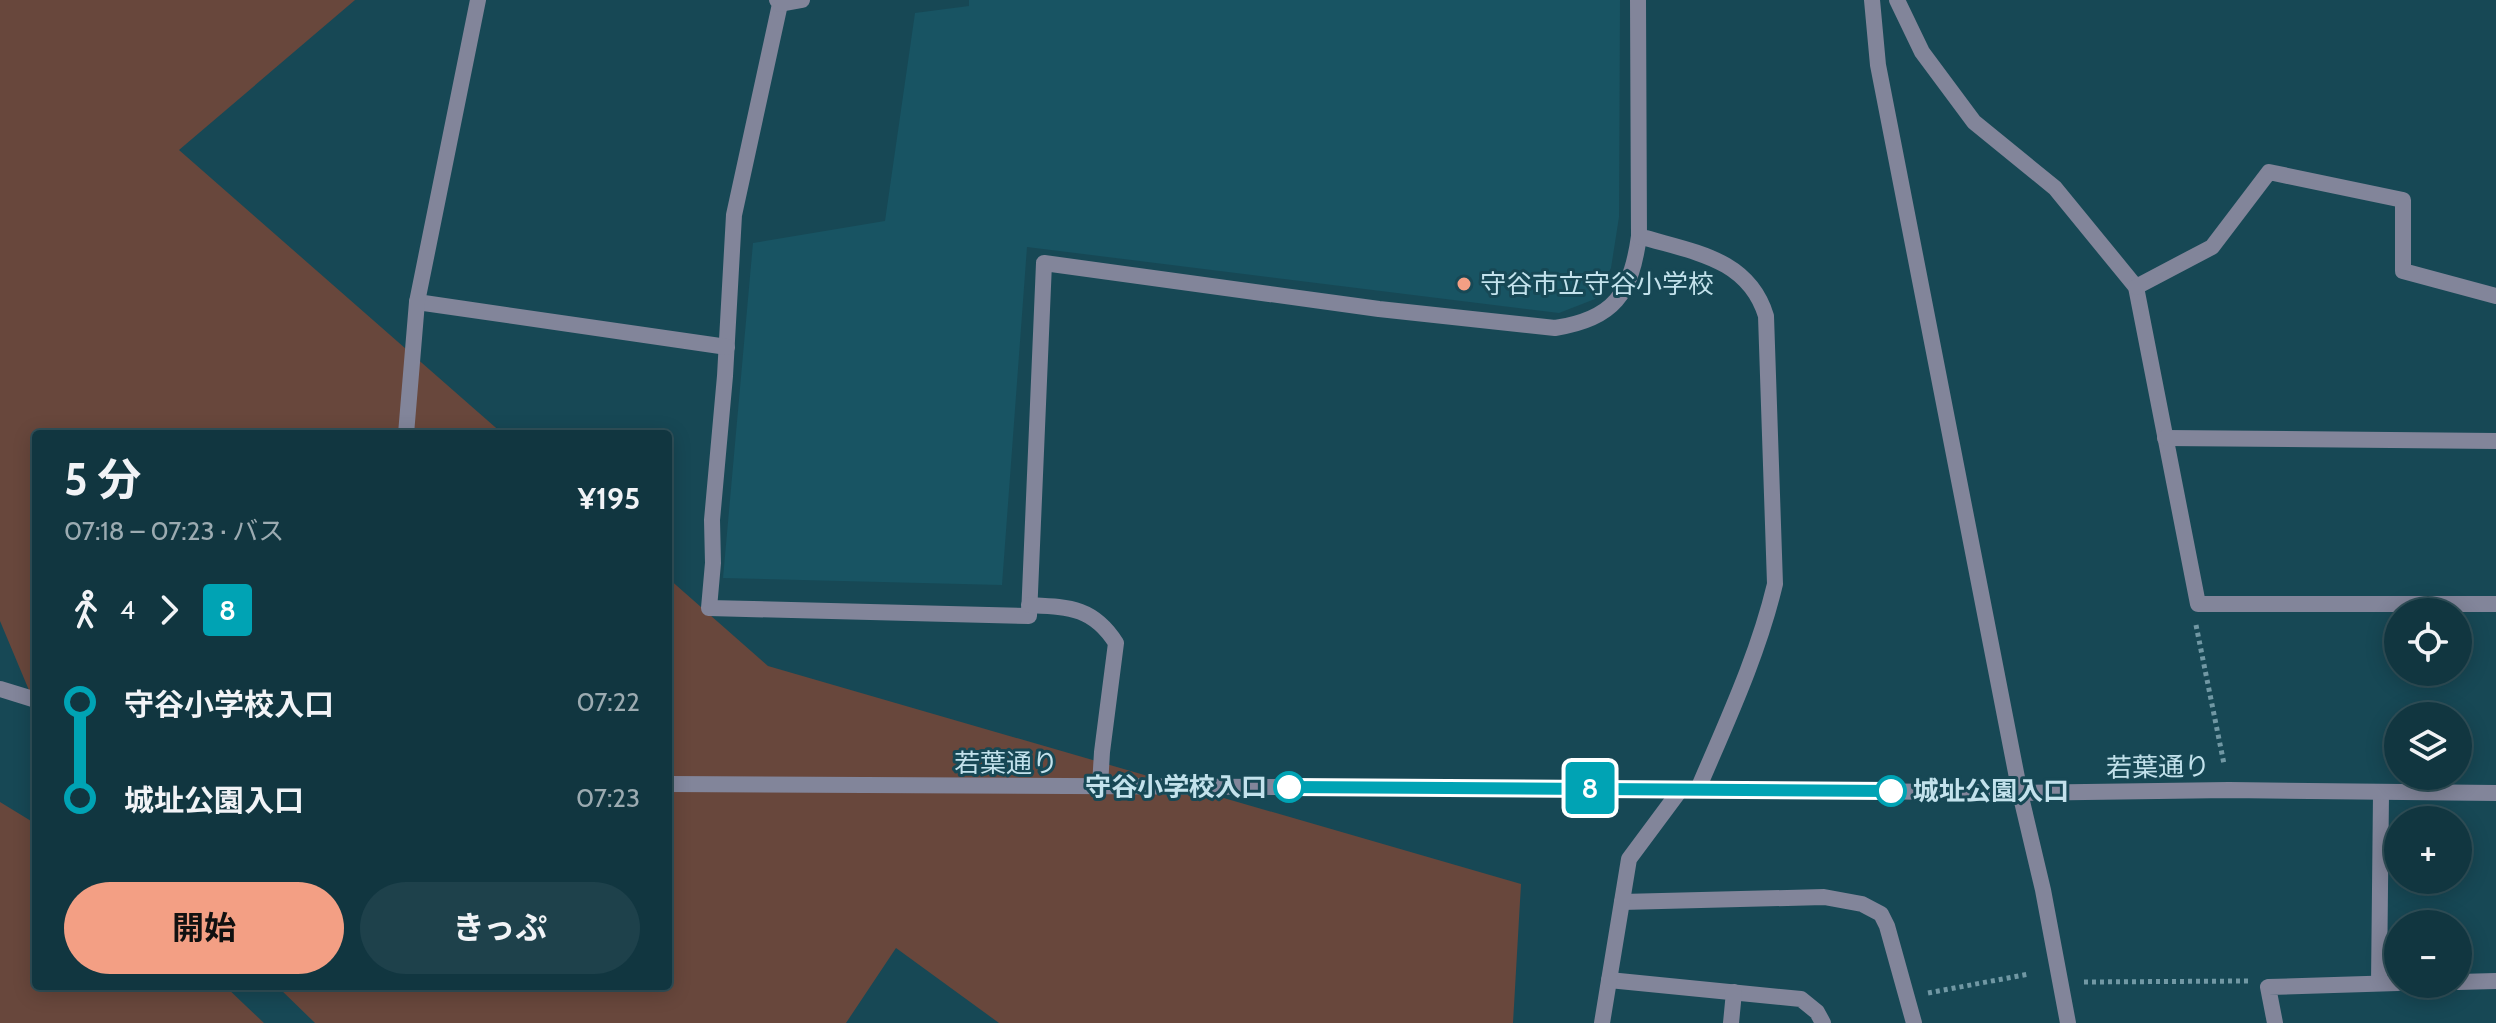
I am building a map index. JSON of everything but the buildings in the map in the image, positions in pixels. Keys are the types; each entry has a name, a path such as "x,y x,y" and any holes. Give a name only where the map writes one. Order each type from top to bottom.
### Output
{"street":[{"path":"406,430 417,302 478,0"},
{"path":"802,0 779,2 734,215 727,347 712,520 713,563 709,608 1029,616 1044,263 1379,309 1555,328 1583,324 1616,302 1628,282 1639,236 1638,0"},
{"path":"1872,0 1878,65 2068,1023"},
{"path":"1897,0 1922,52 1974,122 2055,188 2136,287 2198,604 2496,604"},
{"path":"2136,287 2212,247 2269,172 2403,200 2403,271 2496,296"},
{"path":"1639,236 1724,263 1744,276 1761,299 1766,316 1775,584 1766,621 1744,681 1698,789"},
{"path":"417,302 727,347"},
{"path":"2165,438 2496,441"},
{"path":"1029,605 1073,607 1104,625 1116,643 1100,786"},
{"path":"0,689 32,699"},
{"name":"若葉通り","path":"672,784 2496,793"},
{"path":"1602,1023 1629,859 1681,789"},
{"path":"2379,983 2381,794"},
{"path":"1622,902 1824,897 1862,904 1881,914 1887,926 1914,1023"},
{"path":"1609,980 1801,999 1817,1012 1823,1023"},
{"path":"2472,982 2496,981"},
{"path":"2275,1023 2268,987 2384,983"},
{"path":"1731,1023 1734,992"}],"path":[{"path":"2198,604 2195,616 2224,764"},
{"path":"1908,997 2029,974"},
{"path":"2084,982 2253,981 2268,987"}],"shaded area":[{"path":"0,0 355,0 179,150 498,430 32,430 32,697 0,621"},
{"name":"守谷市立守谷小学校","path":"969,0 1620,0 1619,217 1611,268 1595,299 1559,313 1027,247 1002,585 723,578 753,243 885,221 915,13 969,6"},
{"path":"672,582 768,666 1521,884 1513,1023 999,1023 896,948 846,1023 315,1023 281,990 672,990"},
{"path":"0,802 32,822 32,990 229,990 264,1023 0,1023"}],"bus line":[{"name":"8","path":"1289,787 1891,791"}],"place":[{"name":"守谷市立守谷小学校","path":"1464,284"},
{"name":"守谷小学校入口","path":"1289,787"},
{"name":"城址公園入口","path":"1891,791"}]}
